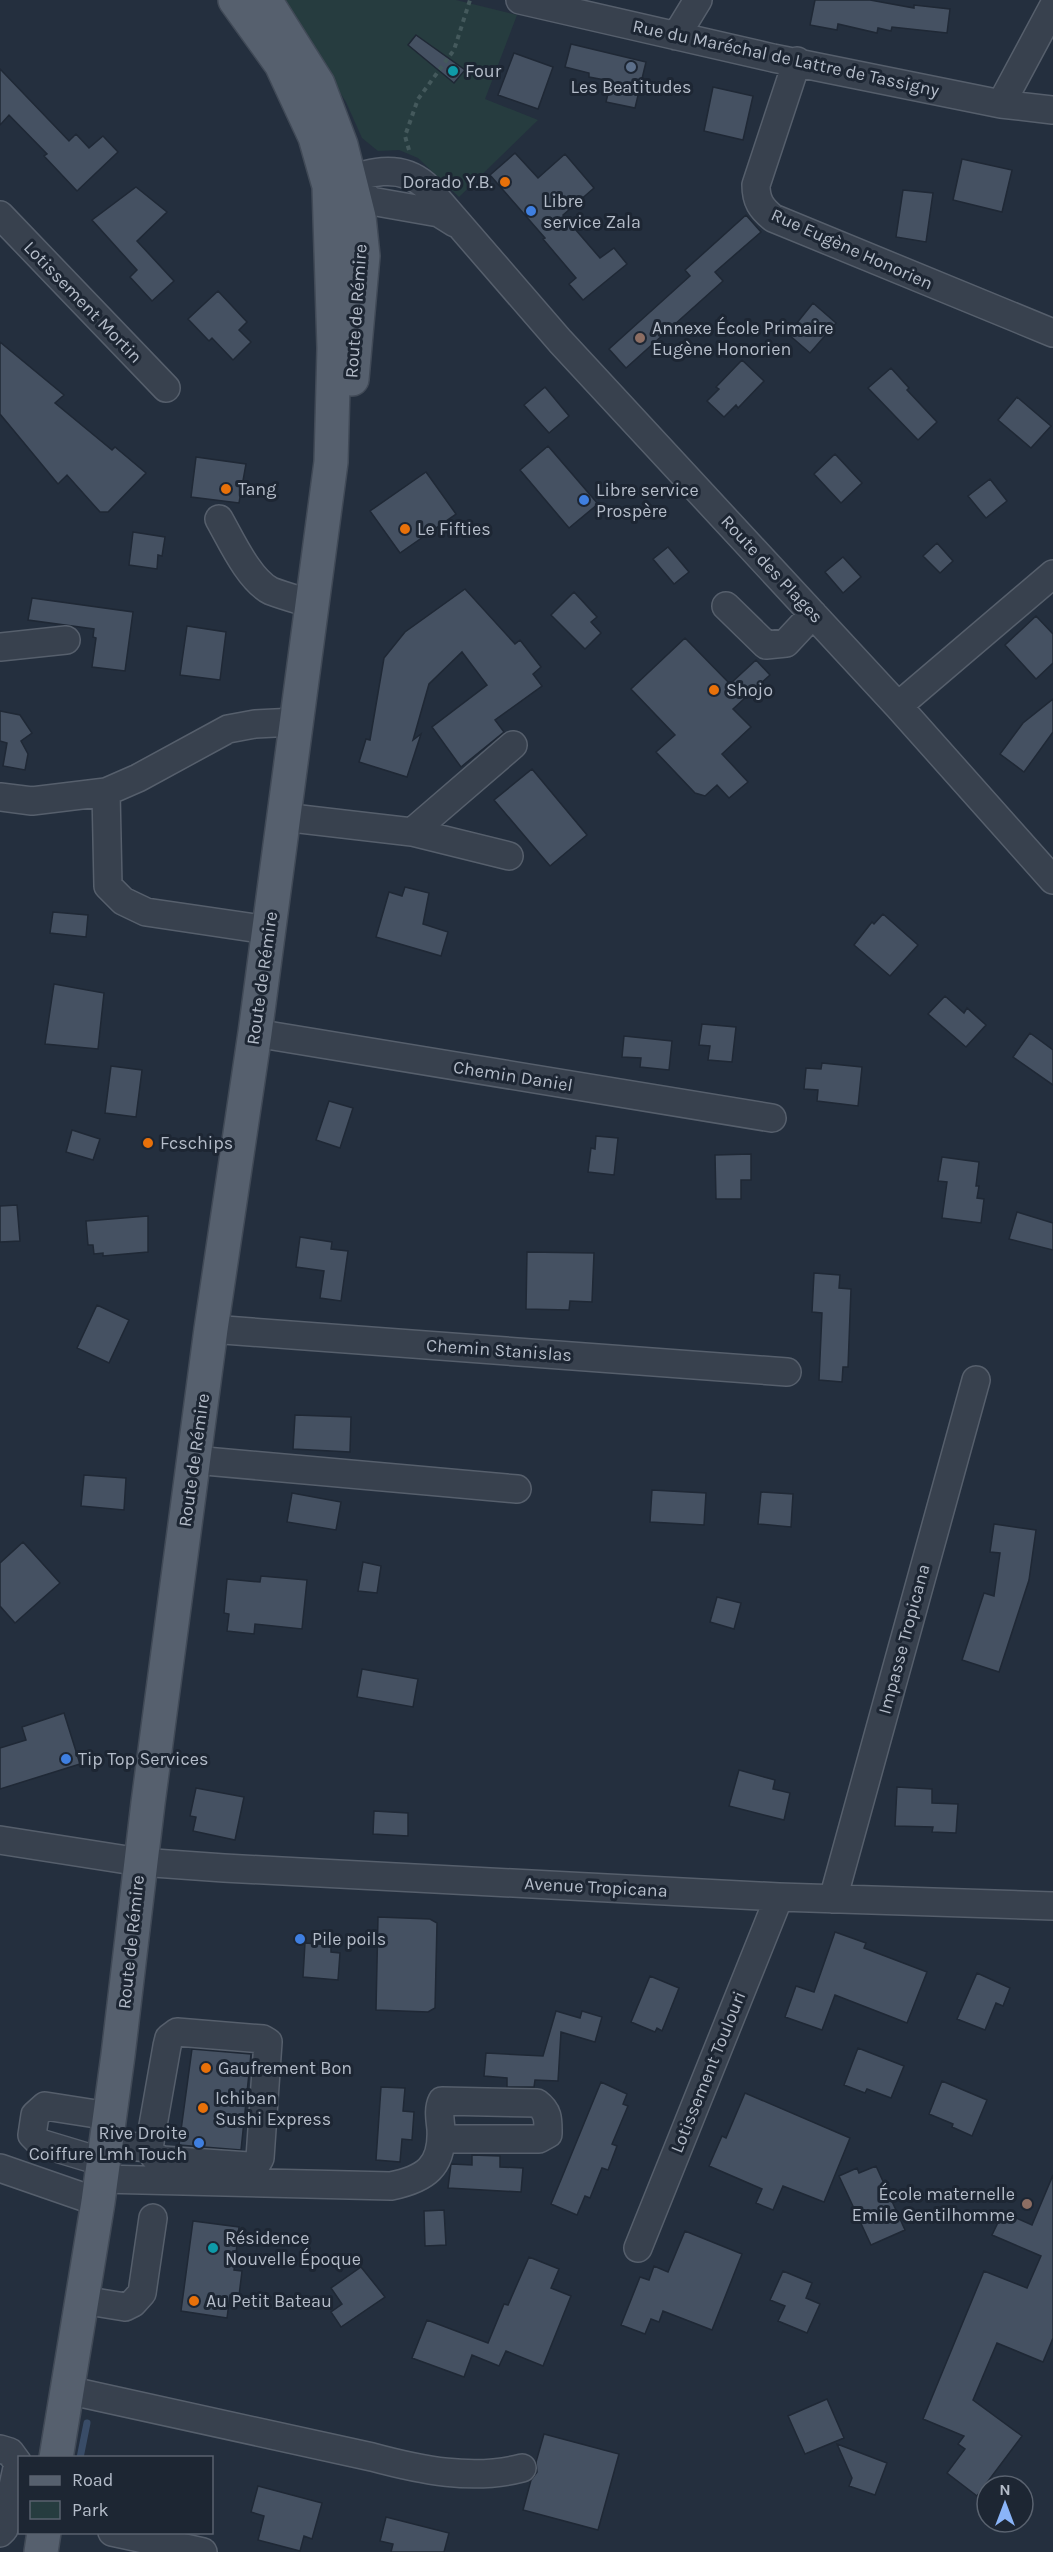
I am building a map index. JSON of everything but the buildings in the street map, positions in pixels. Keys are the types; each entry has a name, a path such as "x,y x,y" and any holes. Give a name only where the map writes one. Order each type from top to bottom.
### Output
{"main road":[{"name":"Route de Rémire","path":"235,0 281,64 315,137 359,217 363,256 348,411 331,462"},
{"name":"Route de Rémire","path":"57,2456 103,2161 211,1329 255,1033 331,462 341,145 318,84 265,0"},
{"path":"41,2552 44,2534"}],"street":[{"name":"Rue du Maréchal de Lattre de Tassigny","path":"520,0 676,36 1001,104 1053,110"},
{"path":"676,36 698,0"},
{"path":"1001,104 1053,6"},
{"name":"Rue Eugène Honorien","path":"796,61 756,185 756,196 761,207 773,219 1053,333"},
{"path":"339,183 371,172 392,171 414,175"},
{"name":"Route des Plages","path":"414,175 467,231 560,341 898,706 1053,880"},
{"name":"Route des Plages","path":"339,183 371,201 405,205 439,213 467,231"},
{"path":"363,256 373,224 386,212 405,205"},
{"name":"Lotissement Mortin","path":"0,215 166,388"},
{"path":"219,519 236,550 259,581 270,590 312,604"},
{"path":"898,706 1053,574"},
{"path":"726,606 766,645 786,644 813,614"},
{"path":"0,647 66,640"},
{"path":"0,797 32,801 106,792 138,778 228,729 255,724 295,722"},
{"path":"412,832 513,745"},
{"path":"106,792 108,886 123,901 146,912 268,930"},
{"path":"284,817 412,832 509,856"},
{"name":"Chemin Daniel","path":"255,1033 772,1118"},
{"name":"Chemin Stanislas","path":"211,1329 787,1372"},
{"name":"Impasse Tropicana","path":"833,1899 976,1380"},
{"path":"194,1460 517,1489"},
{"name":"Avenue Tropicana","path":"0,1840 140,1862 224,1868 779,1897 1053,1906"},
{"name":"Lotissement Toulouri","path":"638,2248 779,1897"},
{"path":"177,2032 263,2039 268,2042 260,2158 256,2165 162,2160 154,2156 149,2148 169,2038 177,2032"},
{"path":"0,2168 103,2161 392,2186 411,2182 429,2173 442,2139"},
{"path":"103,2161 149,2148"},
{"path":"82,2300 125,2307 133,2303 142,2293 153,2218"},
{"path":"68,2390 414,2468 477,2474 500,2474 522,2468"},
{"path":"0,2449 10,2452 18,2463 4,2529 0,2533"},
{"path":"121,2534 203,2552"}],"path":[{"path":"414,175 405,136 418,99 454,50 470,0"}],"green space":[{"path":"281,0 456,0 517,15 485,99 538,120 459,197 418,158 399,150 378,151 362,138 346,102"}],"waterway":[{"path":"80,2456 87,2423"}],"place":[{"name":"Les Beatitudes","path":"631,67"},
{"name":"Four","path":"453,71"},
{"name":"Dorado Y.B.","path":"505,182"},
{"name":"Libre service Zala","path":"531,211"},
{"name":"Annexe École Primaire Eugène Honorien","path":"640,338"},
{"name":"Tang","path":"226,489"},
{"name":"Libre service Prospère","path":"584,500"},
{"name":"Le Fifties","path":"405,529"},
{"name":"Shojo","path":"714,690"},
{"name":"Fcschips","path":"148,1143"},
{"name":"Tip Top Services","path":"66,1759"},
{"name":"Pile poils","path":"300,1939"},
{"name":"Gaufrement Bon","path":"206,2068"},
{"name":"Ichiban Sushi Express","path":"203,2108"},
{"name":"Rive Droite Coiffure Lmh Touch","path":"199,2143"},
{"name":"École maternelle Emile Gentilhomme","path":"1027,2204"},
{"name":"Résidence Nouvelle Époque","path":"213,2248"},
{"name":"Au Petit Bateau","path":"194,2301"}]}
